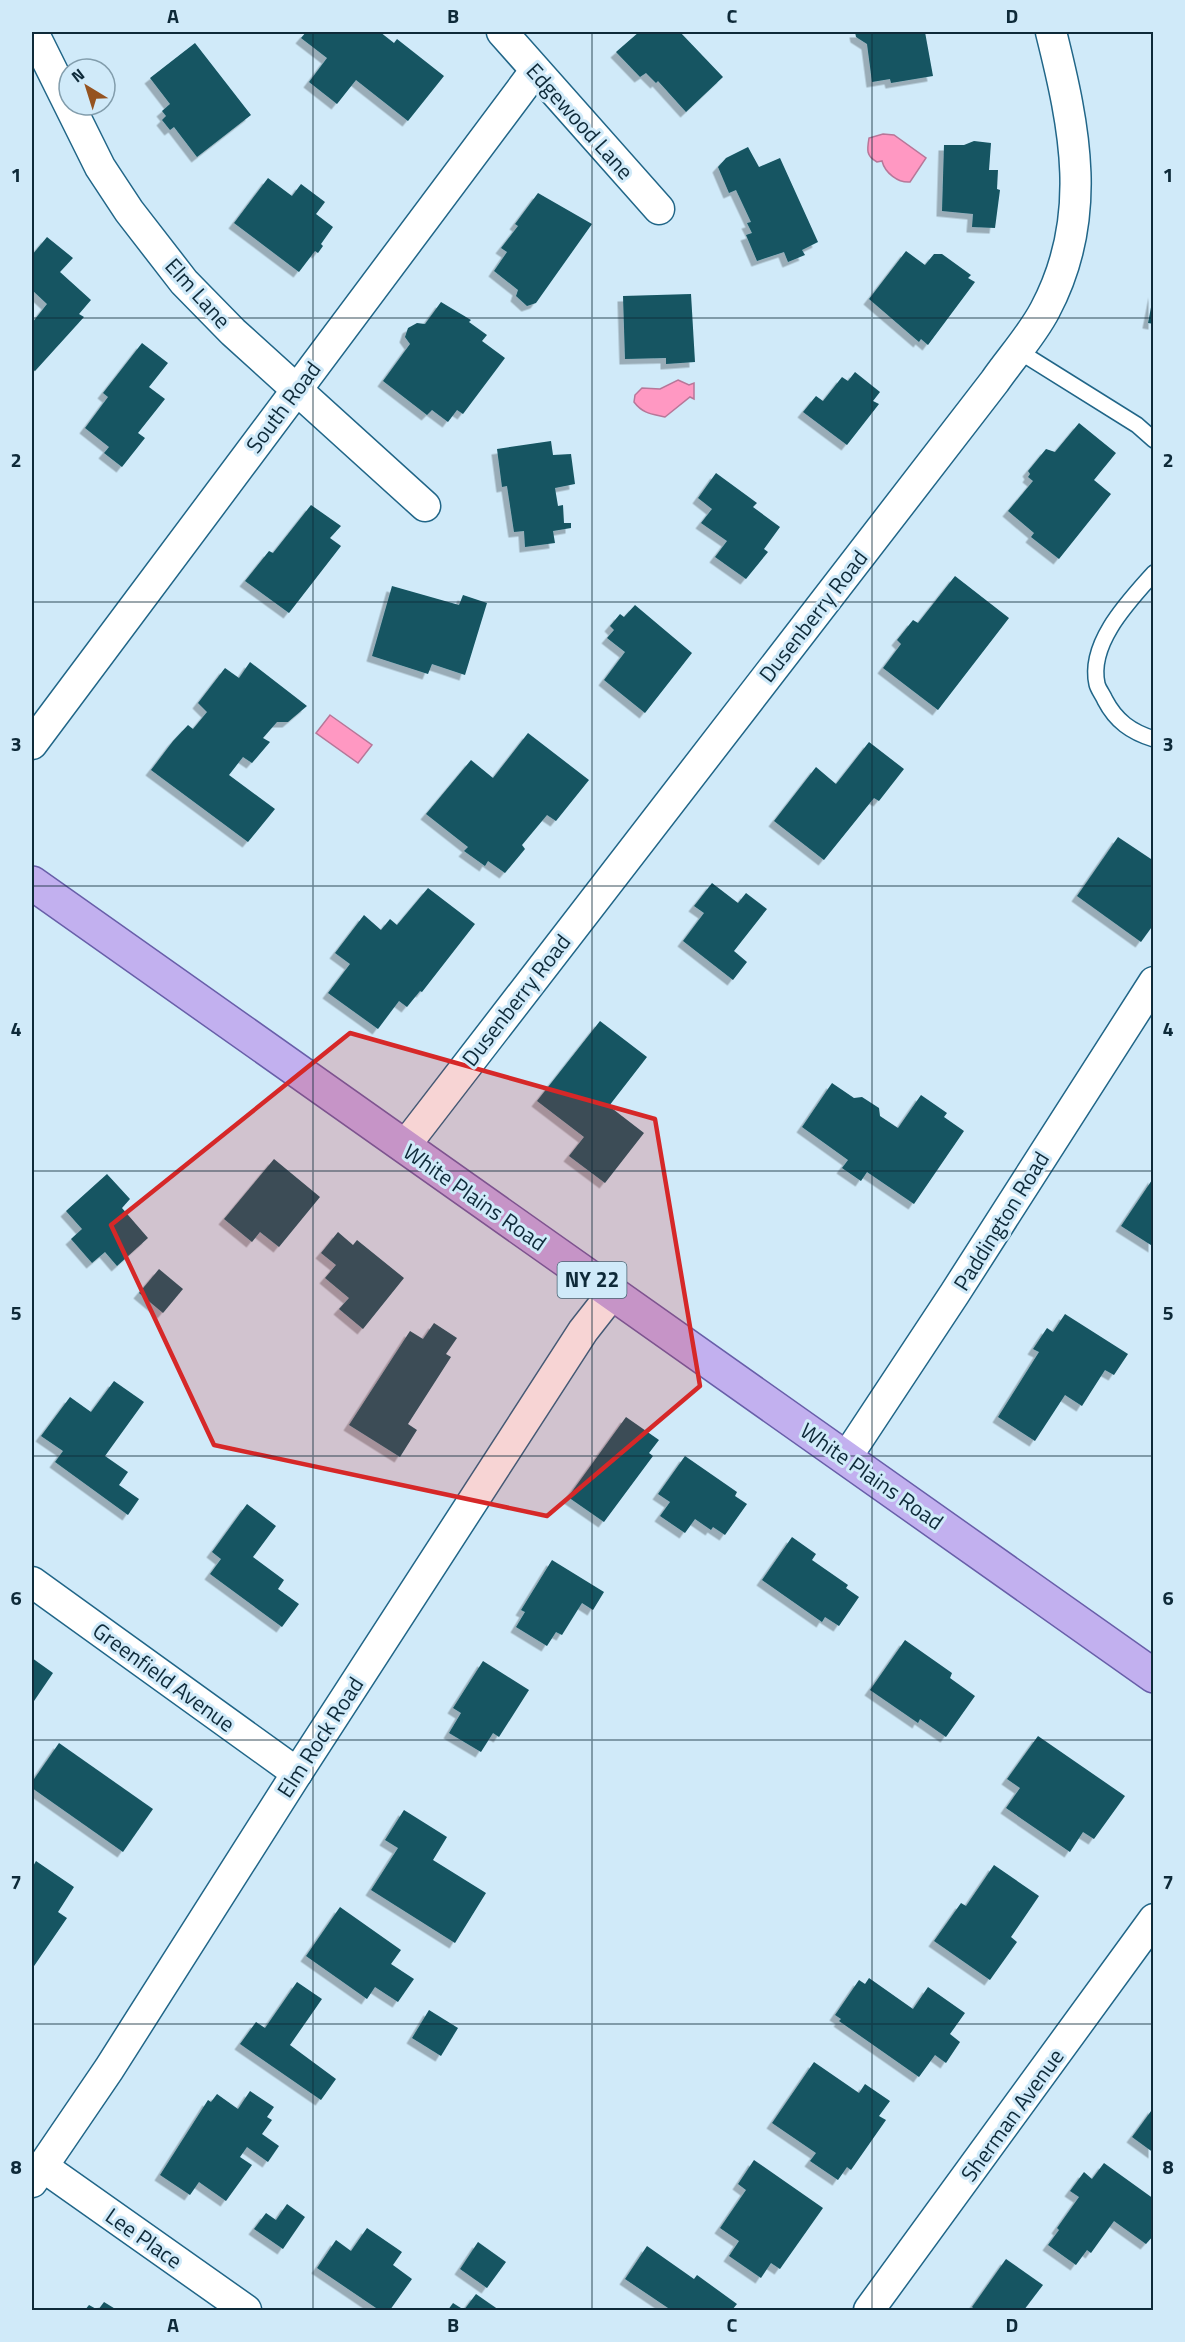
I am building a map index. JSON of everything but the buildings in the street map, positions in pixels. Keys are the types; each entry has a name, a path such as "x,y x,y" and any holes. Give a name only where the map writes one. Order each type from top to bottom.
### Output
{"main road":[{"name":"White Plains Road","path":"32,883 1154,1676"}],"street":[{"name":"Elm Lane","path":"33,32 81,133 129,211 184,282 295,390 425,506"},
{"name":"Edgewood Lane","path":"502,32 659,209"},
{"name":"Dusenberry Road","path":"404,1147 1044,312 1065,267 1074,229 1078,183 1073,133 1051,32"},
{"name":"South Road","path":"32,744 535,71"},
{"name":"Paddington Road","path":"846,1458 949,1304 1154,982"},
{"name":"Elm Rock Road","path":"37,2174 109,2069 583,1331 612,1294"},
{"name":"Greenfield Avenue","path":"32,1582 297,1773"},
{"name":"Sherman Avenue","path":"869,2310 1154,1919"},
{"name":"Lee Place","path":"37,2174 246,2310"}],"lane":[{"path":"1017,350 1118,412 1154,440"},
{"path":"1154,573 1120,612 1100,646 1097,684 1113,714 1136,734 1154,739"}],"highlighted area":[{"path":"350,1033 655,1119 700,1386 547,1516 214,1445 111,1225"}],"shaded area":[{"path":"883,134 894,135 926,158 910,182 901,181 893,176 882,161 877,162 869,155 869,138"},
{"path":"678,380 689,385 694,383 694,399 690,397 665,417 644,411 634,402 635,395 642,388 660,389"},
{"path":"330,715 372,745 358,763 316,733"}]}
